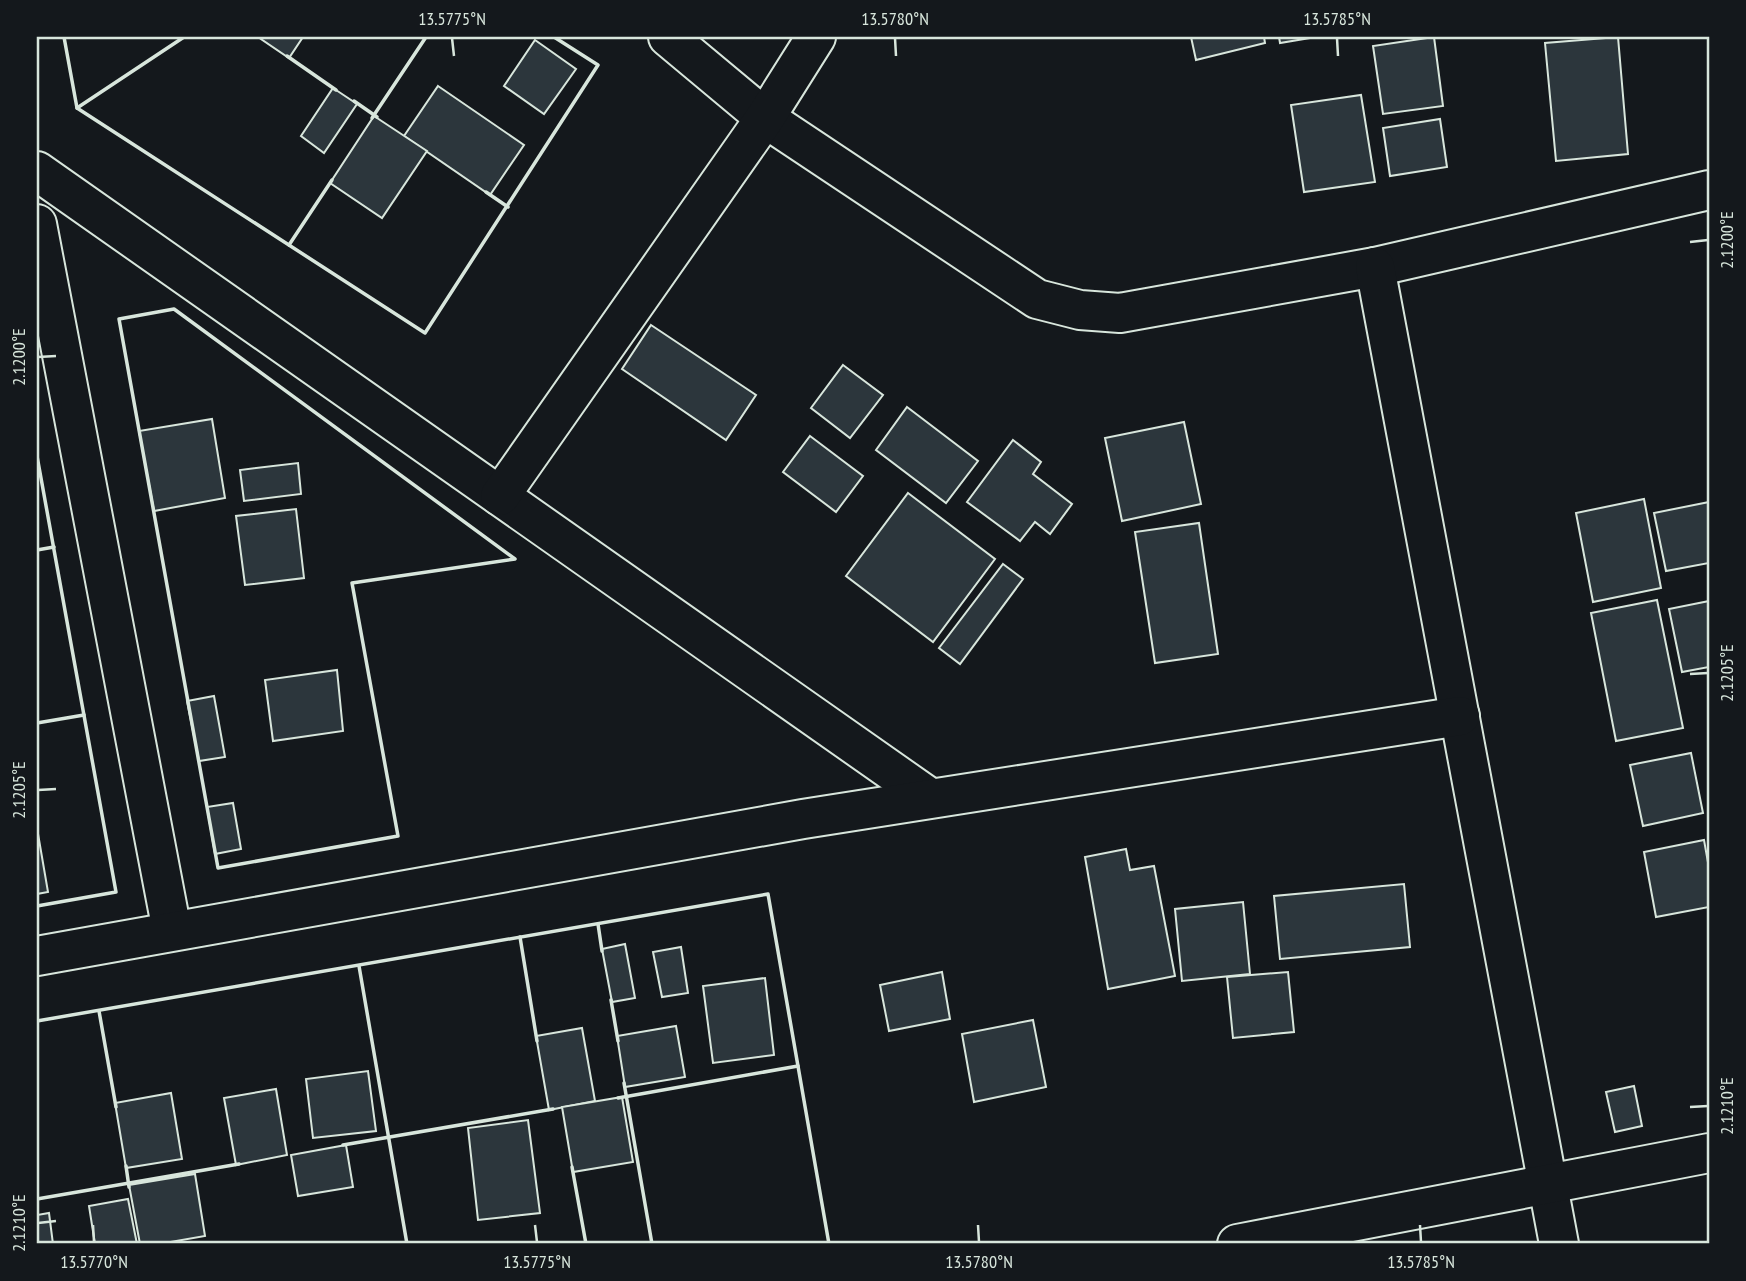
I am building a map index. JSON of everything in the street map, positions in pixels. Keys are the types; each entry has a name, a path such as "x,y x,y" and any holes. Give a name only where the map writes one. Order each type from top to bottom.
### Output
{"street":[{"path":"668,37 765,118 1037,299 1080,310 1120,313 1375,267 1709,190"},
{"path":"500,496 765,118 816,37"},
{"path":"37,171 930,798"},
{"path":"37,224 173,931"},
{"path":"1375,267 1559,1244"},
{"path":"37,956 775,823 1460,716"},
{"path":"1237,1244 1709,1153"}],"building":[{"path":"258,37 303,37 289,58"},
{"path":"1191,37 1264,37 1265,43 1196,60"},
{"path":"1279,37 1316,37 1280,43"},
{"path":"1434,37 1443,106 1383,114 1373,46"},
{"path":"1618,37 1628,154 1556,161 1545,43"},
{"path":"535,40 576,69 544,114 504,86"},
{"path":"438,86 524,145 490,195 404,136"},
{"path":"333,88 357,104 324,153 301,136"},
{"path":"1361,95 1375,182 1304,192 1291,105"},
{"path":"374,116 427,151 382,218 330,183"},
{"path":"1440,119 1447,167 1390,176 1383,128"},
{"path":"651,325 756,395 726,440 622,369"},
{"path":"843,365 883,395 850,438 811,408"},
{"path":"907,407 978,461 946,503 876,450"},
{"path":"212,419 225,498 154,511 139,431"},
{"path":"1184,422 1201,504 1122,521 1105,438"},
{"path":"810,436 863,476 836,512 783,472"},
{"path":"1013,440 1041,462 1033,474 1072,504 1050,534 1035,522 1020,541 967,502"},
{"path":"298,463 301,494 244,501 240,470"},
{"path":"908,493 995,559 933,642 846,576"},
{"path":"1644,499 1661,588 1593,602 1576,513"},
{"path":"1709,502 1709,563 1666,571 1654,513"},
{"path":"296,509 304,578 245,585 236,516"},
{"path":"1199,523 1218,654 1155,663 1135,532"},
{"path":"1003,564 1023,579 960,664 939,648"},
{"path":"1657,600 1683,728 1616,741 1591,613"},
{"path":"1709,601 1709,667 1682,672 1669,609"},
{"path":"337,670 343,731 273,741 265,680"},
{"path":"214,696 225,757 199,761 187,701"},
{"path":"1691,753 1703,813 1643,826 1630,765"},
{"path":"233,803 241,849 215,854 207,807"},
{"path":"37,828 48,892 37,894"},
{"path":"1704,840 1709,868 1709,907 1656,917 1644,852"},
{"path":"1126,849 1130,870 1154,866 1175,976 1108,989 1085,857"},
{"path":"1404,884 1410,947 1280,959 1274,896"},
{"path":"1243,902 1250,974 1182,981 1175,909"},
{"path":"625,944 635,998 612,1002 602,949"},
{"path":"681,947 688,993 662,997 653,952"},
{"path":"942,972 950,1019 889,1031 880,985"},
{"path":"1288,972 1294,1032 1233,1038 1227,977"},
{"path":"765,978 774,1055 713,1063 703,986"},
{"path":"1033,1020 1046,1087 974,1102 962,1034"},
{"path":"676,1026 685,1077 625,1087 617,1036"},
{"path":"582,1028 595,1101 549,1110 536,1036"},
{"path":"368,1071 376,1131 313,1138 306,1079"},
{"path":"1634,1086 1642,1126 1615,1132 1606,1092"},
{"path":"276,1089 287,1155 236,1165 224,1098"},
{"path":"171,1093 182,1159 126,1168 115,1103"},
{"path":"622,1097 633,1162 573,1172 562,1107"},
{"path":"528,1120 540,1213 478,1220 468,1128"},
{"path":"346,1145 353,1187 298,1196 291,1155"},
{"path":"195,1174 205,1236 159,1244 140,1244 129,1185"},
{"path":"128,1199 137,1244 95,1244 89,1206"},
{"path":"49,1213 53,1244 37,1244 37,1215"}],"wall":[{"path":"64,37 77,108 425,333 598,65 554,37"},
{"path":"77,108 184,37"},
{"path":"372,118 426,37"},
{"path":"287,56 336,90"},
{"path":"354,101 377,117"},
{"path":"289,245 332,180"},
{"path":"486,192 508,207"},
{"path":"174,309 515,559 352,583 398,836 218,868 119,319 174,309"},
{"path":"37,456 116,892 37,906"},
{"path":"37,550 54,547"},
{"path":"37,723 84,715"},
{"path":"37,1021 768,894 829,1244"},
{"path":"598,924 602,951"},
{"path":"520,937 537,1041"},
{"path":"359,966 407,1244"},
{"path":"611,1000 618,1041"},
{"path":"99,1011 116,1107"},
{"path":"618,1098 798,1066"},
{"path":"624,1083 652,1244"},
{"path":"343,1145 553,1109"},
{"path":"37,1199 239,1164"},
{"path":"126,1166 129,1187"},
{"path":"572,1167 586,1244"}]}
